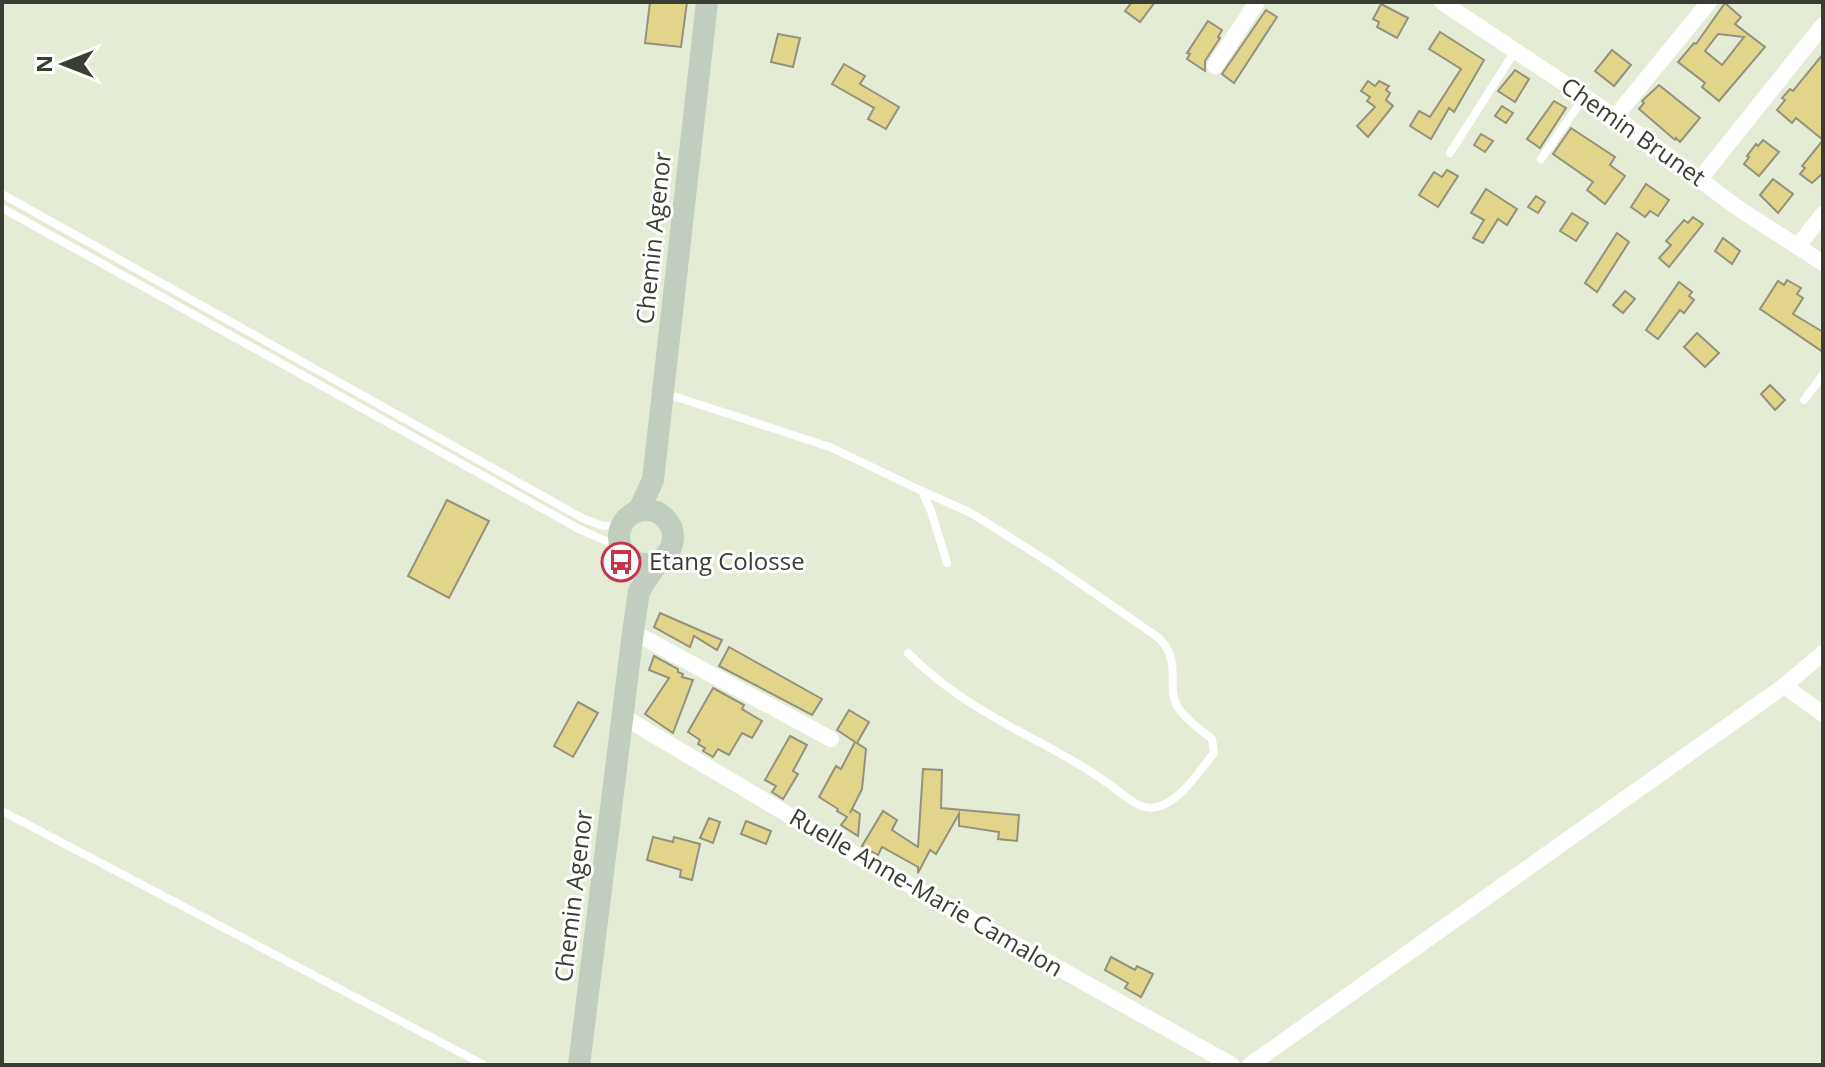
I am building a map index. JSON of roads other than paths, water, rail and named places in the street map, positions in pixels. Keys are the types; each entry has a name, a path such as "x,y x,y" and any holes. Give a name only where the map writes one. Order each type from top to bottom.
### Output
{"main road":[{"name":"Chemin Agenor","path":"579,1065 639,591 628,535 653,480 707,2"},
{"name":"Chemin Agenor","path":"639,591 670,550 673,535 662,515 653,480"},
{"path":"659,561 645,565 628,535 647,510 662,515"}],"street":[{"path":"1215,66 1257,2"},
{"name":"Chemin Brunet","path":"1442,2 1615,117 1738,208 1823,263"},
{"path":"1615,117 1709,2"},
{"path":"1700,179 1823,25"},
{"path":"1798,246 1823,214"},
{"path":"633,632 831,739"},
{"path":"1250,1065 1784,686 1823,653"},
{"path":"1784,686 1823,714"},
{"name":"Ruelle Anne-Marie Camalon","path":"622,716 856,855 1232,1065"}],"lane":[{"path":"1450,153 1515,51"},
{"path":"1541,159 1584,97"},
{"path":"2,194 584,519 628,535"},
{"path":"2,208 579,529 628,535"},
{"path":"1804,400 1823,375"},
{"path":"663,393 830,447 971,513 1017,542 1159,638 1173,662 1177,708 1212,739 1214,753 1170,801 1147,807 1135,803 1097,775 961,697 908,653"},
{"path":"922,491 947,563"},
{"path":"2,811 484,1065"}],"place":[{"name":"Etang Colosse","path":"621,562"}]}
